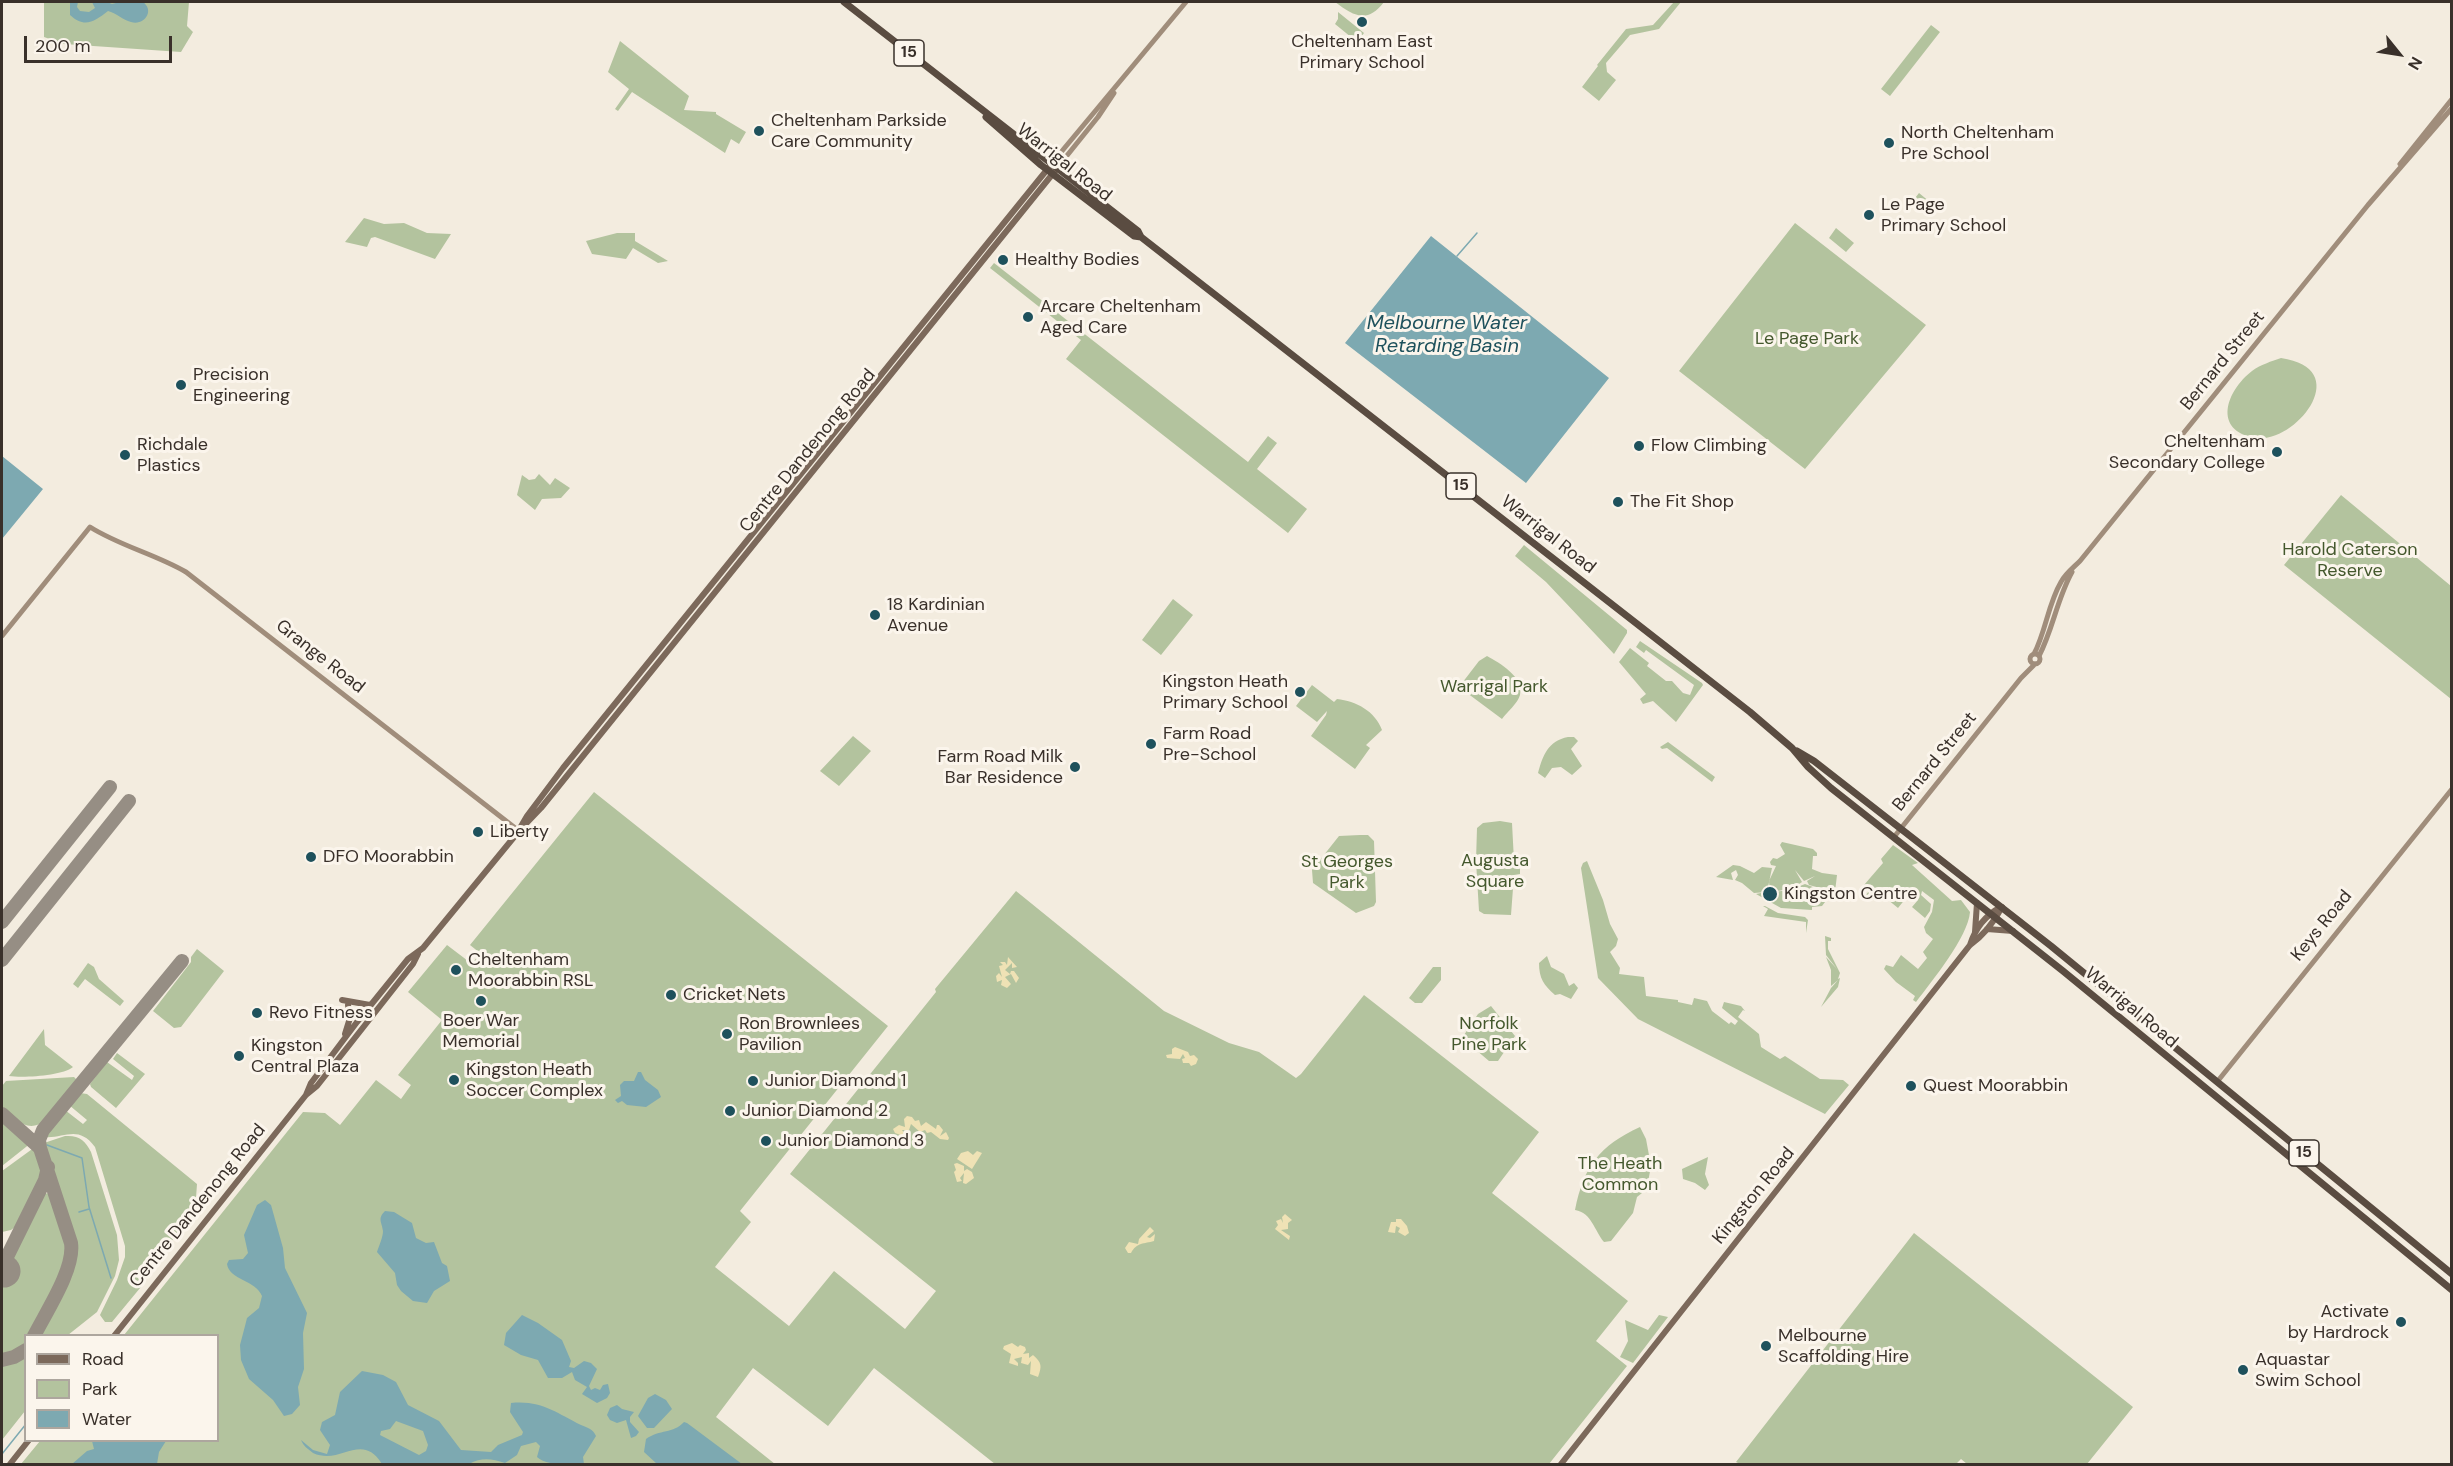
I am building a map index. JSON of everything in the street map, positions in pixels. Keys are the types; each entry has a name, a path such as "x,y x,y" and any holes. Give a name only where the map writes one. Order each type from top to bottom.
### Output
{"highway":[{"name":"Warrigal Road","path":"844,2 1128,232 1141,237 1723,691 1792,748 1814,761 2002,907 2451,1274"},
{"name":"Warrigal Road","path":"1792,748 1827,784 2013,931 2451,1290"},
{"path":"2209,1092 2217,1082"},
{"path":"2381,1232 2389,1222"}],"main road":[{"name":"Centre Dandenong Road","path":"115,1334 306,1095 317,1086 413,964 419,953 519,831 527,816 563,768 1052,169"},
{"path":"1975,933 1977,903"},
{"name":"Kingston Road","path":"1970,945 1975,933 2002,907"},
{"name":"Kingston Road","path":"1561,1464 1970,945 1987,929 1993,916"},
{"path":"1987,929 2013,931"},
{"name":"Centre Dandenong Road","path":"306,1095 312,1083 370,1005 408,959 419,953"},
{"path":"342,1000 370,1005"},
{"path":"343,1040 350,1018 348,1005"},
{"path":"10,1464 27,1442"}],"street":[{"name":"Centre Dandenong Road","path":"1052,169 1104,99 1116,88 1186,2"},
{"name":"Bernard Street","path":"1894,837 2033,663 2030,656 2037,655 2052,629 2062,591 2076,565 2393,175 2451,99"},
{"name":"Bernard Street","path":"2393,175 2451,108"},
{"name":"Grange Road","path":"2,636 90,527 112,540 169,562 186,572 519,831"},
{"name":"Keys Road","path":"2217,1082 2451,789"}],"green space":[{"path":"44,2 189,2 187,26 193,32 181,52 64,44 44,37"},
{"path":"1335,2 1384,2 1372,13 1360,16"},
{"path":"1674,2 1681,2 1659,29 1630,35 1606,63 1607,72 1616,80 1599,101 1582,87 1626,29 1653,25"},
{"path":"1338,12 1364,33 1357,42 1335,24"},
{"path":"1931,25 1940,32 1890,96 1881,89"},
{"path":"620,41 689,96 684,110 716,112 746,132 739,144 731,139 725,153 632,92 618,111 615,109 629,89 608,72"},
{"path":"1919,193 1936,207 1930,216 1912,202"},
{"path":"364,218 384,224 404,223 427,233 451,234 435,259 375,237 371,238 367,247 345,242"},
{"name":"Le Page Park","path":"1795,223 1926,325 1805,469 1679,371"},
{"path":"1836,228 1854,243 1846,252 1829,238"},
{"path":"617,233 635,233 635,241 668,261 658,263 633,248 626,259 592,254 586,241"},
{"path":"994,263 1248,462 1268,436 1277,443 1257,469 1307,509 1288,533 1066,359 1081,340 990,268"},
{"path":"2281,358 2303,365 2314,376 2316,390 2311,404 2301,418 2287,430 2271,437 2256,438 2242,434 2233,427 2229,419 2230,399 2235,389 2255,369"},
{"path":"539,474 550,485 555,478 570,488 561,498 542,499 535,510 517,495 522,475 529,480 535,479"},
{"name":"Harold Caterson Reserve","path":"2341,495 2451,586 2451,699 2284,565"},
{"path":"1524,545 1627,630 1614,654 1546,582 1515,556"},
{"path":"1173,599 1193,615 1161,655 1142,640"},
{"path":"1640,641 1703,685 1676,722 1653,701 1643,704 1640,699 1646,694 1619,662 1630,648 1649,663 1647,666 1666,681 1672,681 1683,693 1690,695 1694,685 1646,650 1644,653 1636,647"},
{"name":"Warrigal Park","path":"1487,656 1510,671 1520,688 1517,701 1502,719 1459,687 1479,661"},
{"path":"1312,685 1334,702 1337,699 1344,700 1364,708 1379,723 1382,730 1366,745 1370,748 1355,769 1311,736 1327,711 1317,722 1296,706"},
{"path":"853,736 871,751 839,786 820,771"},
{"path":"1568,737 1574,737 1578,741 1571,749 1582,766 1572,775 1561,767 1552,768 1545,778 1538,773 1544,755 1551,745"},
{"path":"1668,742 1715,777 1712,782 1667,748 1660,747"},
{"path":"594,792 888,1026 740,1211 751,1222 715,1267 789,1326 834,1271 905,1329 936,1291 790,1174 936,992 935,989 1016,891 1164,1011 1229,1043 1259,1052 1296,1078 1364,995 1539,1132 1492,1193 1628,1301 1596,1341 1627,1366 1549,1464 995,1464 874,1368 828,1426 753,1368 716,1417 775,1464 21,1464 39,1442 219,1442 219,1334 125,1334 303,1112 325,1113 340,1125 376,1080 401,1099 411,1085 398,1075 442,1020 408,992 447,945 472,964 480,953 470,945"},
{"name":"Augusta Square","path":"1500,821 1512,823 1514,861 1520,863 1520,874 1514,875 1511,915 1484,914 1479,911 1477,828 1483,823"},
{"name":"St Georges Park","path":"1368,835 1374,841 1376,902 1374,906 1356,913 1313,883 1312,870 1339,836"},
{"path":"1782,842 1813,849 1817,856 1813,856 1812,869 1837,875 1835,892 1809,885 1807,881 1815,876 1804,881 1795,870 1802,882 1793,888 1773,892 1790,890 1805,884 1831,894 1822,906 1812,907 1812,910 1781,908 1756,894 1766,892 1754,893 1735,880 1738,875 1736,870 1731,873 1733,880 1716,877 1733,865 1754,873 1762,867 1772,868 1770,880 1776,866 1771,865 1770,862 1773,858 1777,859 1785,854 1780,845"},
{"path":"1893,845 1918,863 1912,865 1952,901 1961,900 1970,912 1968,922 1956,946 1916,1002 1913,1000 1915,996 1896,982 1884,969 1886,965 1893,967 1901,955 1918,969 1927,958 1923,952 1933,939 1926,933 1924,927 1932,912 1934,900 1922,891 1921,895 1931,904 1930,911 1925,918 1912,907 1918,900 1910,893 1898,908 1882,895 1887,887 1878,887 1869,899 1865,896 1870,890 1864,885 1883,863 1881,859"},
{"path":"1587,861 1610,924 1618,939 1616,946 1610,952 1620,968 1619,974 1644,977 1646,996 1678,1000 1678,1002 1692,1005 1694,998 1707,1001 1712,1011 1729,1024 1731,1022 1735,1025 1738,1021 1722,1008 1724,1002 1741,1006 1745,1011 1743,1010 1738,1017 1759,1034 1761,1047 1780,1059 1785,1056 1820,1079 1843,1080 1849,1085 1825,1114 1638,1019 1598,978 1581,868"},
{"path":"1763,906 1778,913 1805,917 1808,920 1806,933 1806,922 1764,916 1768,909"},
{"path":"1825,936 1831,938 1831,941 1828,941 1828,949 1840,973 1838,979 1840,978 1838,987 1821,1007 1838,980 1831,986 1831,970 1826,957 1837,969 1826,955"},
{"path":"197,949 224,971 181,1027 174,1028 153,1011 191,962 191,957"},
{"path":"1547,956 1551,967 1564,974 1569,986 1574,983 1578,988 1571,999 1560,994 1555,995 1543,981 1539,963"},
{"path":"88,963 94,967 99,979 124,1001 120,1006 85,979 78,988 73,984"},
{"path":"1433,967 1441,967 1441,980 1422,1003 1415,1003 1409,998"},
{"name":"Norfolk Pine Park","path":"1491,1006 1515,1036 1498,1061 1489,1061 1462,1038 1478,1014"},
{"path":"44,1029 45,1045 73,1067 52,1074 9,1076"},
{"path":"117,1053 145,1074 116,1108 90,1084 107,1062 132,1080 134,1076 113,1059"},
{"path":"74,1077 77,1080 46,1120 40,1124 28,1126 22,1124 2,1109 2,1086 6,1081"},
{"path":"80,1093 87,1094 197,1184 195,1212 142,1278 145,1282 112,1322 105,1322 100,1315 117,1280 125,1257 125,1246 95,1147 89,1140 77,1134 44,1137 65,1110 83,1124 87,1120 69,1105"},
{"path":"2,1119 31,1143 2,1166"},
{"name":"The Heath Common","path":"1640,1127 1646,1139 1651,1166 1648,1182 1637,1197 1633,1213 1611,1241 1604,1242 1589,1218 1575,1210 1583,1181 1604,1150"},
{"path":"65,1136 74,1136 86,1144 91,1152 117,1235 119,1260 115,1276 97,1312 69,1334 40,1334 65,1285 75,1255 69,1216 44,1143"},
{"path":"35,1147 42,1164 39,1183 19,1224 11,1230 2,1232 2,1171"},
{"path":"1708,1157 1705,1174 1709,1185 1705,1190 1683,1179 1682,1169"},
{"path":"49,1193 54,1198 67,1238 68,1253 64,1267 31,1334 24,1334 24,1344 15,1353 2,1357 2,1277 44,1194"},
{"path":"1914,1233 2133,1407 2087,1464 1967,1464 1961,1459 1956,1464 1740,1464 1736,1462"},
{"path":"1659,1315 1668,1317 1633,1363 1620,1357 1628,1341 1625,1320 1648,1330"},
{"path":"24,1355 24,1412 2,1440 2,1364 15,1361"}],"sand":[{"path":"1008,957 1017,967 1012,968 1012,963 1005,970 1010,974 1014,971 1019,978 1016,983 1011,974 1005,977 1011,984 1007,988 1001,985 1002,980 997,982 996,976 999,973 1002,977 999,966 1003,965 1000,962 1005,962 1007,965"},
{"path":"1175,1047 1188,1052 1190,1056 1194,1055 1198,1059 1196,1064 1191,1066 1189,1063 1183,1063 1182,1059 1185,1058 1183,1054 1180,1059 1167,1058 1166,1055 1172,1054 1172,1049"},
{"path":"907,1116 912,1117 915,1121 919,1120 921,1126 926,1122 936,1129 939,1125 943,1130 940,1136 946,1132 948,1140 940,1139 925,1130 920,1132 911,1124 909,1130 902,1130 905,1134 903,1136 895,1133 893,1129 899,1125 905,1127 904,1119"},
{"path":"968,1151 973,1155 977,1151 982,1153 972,1169 957,1159 961,1153"},
{"path":"954,1164 964,1166 964,1171 967,1169 972,1172 974,1178 966,1184 963,1183 964,1173 960,1178 962,1181 957,1182"},
{"path":"1285,1214 1292,1220 1288,1223 1288,1229 1281,1230 1290,1236 1289,1240 1275,1229 1278,1225 1276,1221 1281,1219 1283,1223 1282,1217"},
{"path":"1396,1219 1401,1219 1407,1226 1409,1233 1405,1236 1398,1232 1400,1228 1396,1226 1395,1233 1388,1232 1391,1222 1396,1222"},
{"path":"1150,1227 1154,1231 1147,1237 1150,1238 1155,1234 1154,1241 1138,1245 1131,1253 1128,1253 1125,1248 1129,1242 1138,1244 1139,1239"},
{"path":"1012,1343 1018,1347 1020,1345 1025,1347 1023,1354 1029,1353 1029,1358 1033,1355 1038,1360 1041,1367 1038,1377 1030,1374 1031,1361 1028,1365 1021,1363 1022,1357 1014,1359 1018,1366 1009,1363 1011,1354 1003,1349 1004,1346"}],"water":[{"path":"70,2 78,2 77,7 80,11 89,12 95,8 92,2 112,4 143,2 148,13 144,20 136,23 108,11 85,23 70,15"},
{"name":"Melbourne Water Retarding Basin","path":"1431,236 1609,378 1526,483 1345,343"},
{"path":"2,456 43,489 2,539"},
{"path":"638,1072 641,1072 645,1080 658,1090 661,1097 646,1107 627,1105 622,1101 618,1103 615,1100 621,1096 620,1085 624,1081 634,1081"},
{"path":"265,1200 271,1205 283,1248 285,1268 307,1313 303,1333 304,1369 298,1387 300,1405 292,1414 284,1416 273,1400 249,1379 241,1360 240,1345 247,1318 259,1308 262,1296 254,1286 232,1274 227,1264 229,1260 243,1259 248,1253 244,1235 257,1205"},
{"path":"385,1211 394,1212 412,1223 416,1238 426,1243 434,1242 442,1263 447,1266 450,1281 434,1291 427,1303 413,1301 401,1291 397,1285 395,1273 377,1252 383,1233 381,1218"},
{"path":"522,1315 562,1340 571,1361 569,1367 574,1368 584,1361 591,1363 597,1369 589,1386 591,1390 595,1388 600,1390 603,1385 608,1384 610,1393 607,1398 597,1403 582,1394 587,1387 575,1380 572,1372 562,1378 548,1378 538,1360 521,1355 504,1345 506,1333"},
{"path":"362,1371 383,1375 396,1382 408,1405 439,1421 461,1450 491,1452 498,1445 522,1435 523,1432 510,1412 511,1403 532,1403 548,1408 590,1429 596,1436 583,1457 584,1464 559,1464 541,1460 537,1457 540,1446 536,1442 521,1446 517,1455 505,1463 487,1459 469,1464 382,1464 366,1450 358,1449 333,1456 313,1453 301,1440 313,1450 327,1454 330,1445 320,1430 322,1422 335,1415 340,1392","holes":["396,1421 423,1431 428,1445 426,1451 419,1455 380,1435 381,1431 390,1429"]},
{"path":"655,1394 666,1400 672,1409 654,1428 647,1428 638,1416 648,1398"},
{"path":"617,1405 634,1412 630,1417 630,1422 639,1432 636,1436 631,1438 626,1420 617,1423 610,1420 607,1415 610,1408"},
{"path":"684,1422 742,1464 657,1464 644,1452 646,1439 680,1426"},
{"path":"92,1442 165,1442 159,1452 157,1464 72,1464 87,1451 94,1449"}],"waterway":[{"path":"1457,256 1477,233"},
{"path":"47,1145 82,1158 89,1207 111,1278"},
{"path":"79,1212 89,1209"},
{"path":"2,1454 24,1426"}],"taxiway":[{"path":"2,922 110,787"},
{"path":"2,960 129,801"},
{"path":"40,1148 39,1140 43,1130 182,961"},
{"path":"2,1114 40,1148 71,1243 69,1265 64,1278 35,1334"},
{"path":"2,1267 45,1180 48,1167"},
{"path":"2,1360 24,1351"}],"place":[{"name":"Cheltenham East Primary School","path":"1362,22"},
{"name":"Cheltenham Parkside Care Community","path":"759,131"},
{"name":"North Cheltenham Pre School","path":"1889,143"},
{"name":"Le Page Primary School","path":"1869,215"},
{"name":"Healthy Bodies","path":"1003,260"},
{"name":"Arcare Cheltenham Aged Care","path":"1028,317"},
{"name":"Precision Engineering","path":"181,385"},
{"name":"Flow Climbing","path":"1639,446"},
{"name":"Cheltenham Secondary College","path":"2277,452"},
{"name":"Richdale Plastics","path":"125,455"},
{"name":"The Fit Shop","path":"1618,502"},
{"name":"18 Kardinian Avenue","path":"875,615"},
{"name":"Kingston Heath Primary School","path":"1300,692"},
{"name":"Farm Road Pre-School","path":"1151,744"},
{"name":"Farm Road Milk Bar Residence","path":"1075,767"},
{"name":"Liberty","path":"478,832"},
{"name":"DFO Moorabbin","path":"311,857"},
{"name":"Kingston Centre","path":"1770,894"},
{"name":"Cheltenham Moorabbin RSL","path":"456,970"},
{"name":"Cricket Nets","path":"671,995"},
{"name":"Boer War Memorial","path":"481,1001"},
{"name":"Revo Fitness","path":"257,1013"},
{"name":"Ron Brownlees Pavilion","path":"727,1034"},
{"name":"Kingston Central Plaza","path":"239,1056"},
{"name":"Kingston Heath Soccer Complex","path":"454,1080"},
{"name":"Junior Diamond 1","path":"753,1081"},
{"name":"Quest Moorabbin","path":"1911,1086"},
{"name":"Junior Diamond 2","path":"730,1111"},
{"name":"Junior Diamond 3","path":"766,1141"},
{"name":"Activate by Hardrock","path":"2401,1322"},
{"name":"Melbourne Scaffolding Hire","path":"1766,1346"},
{"name":"Aquastar Swim School","path":"2243,1370"}]}
